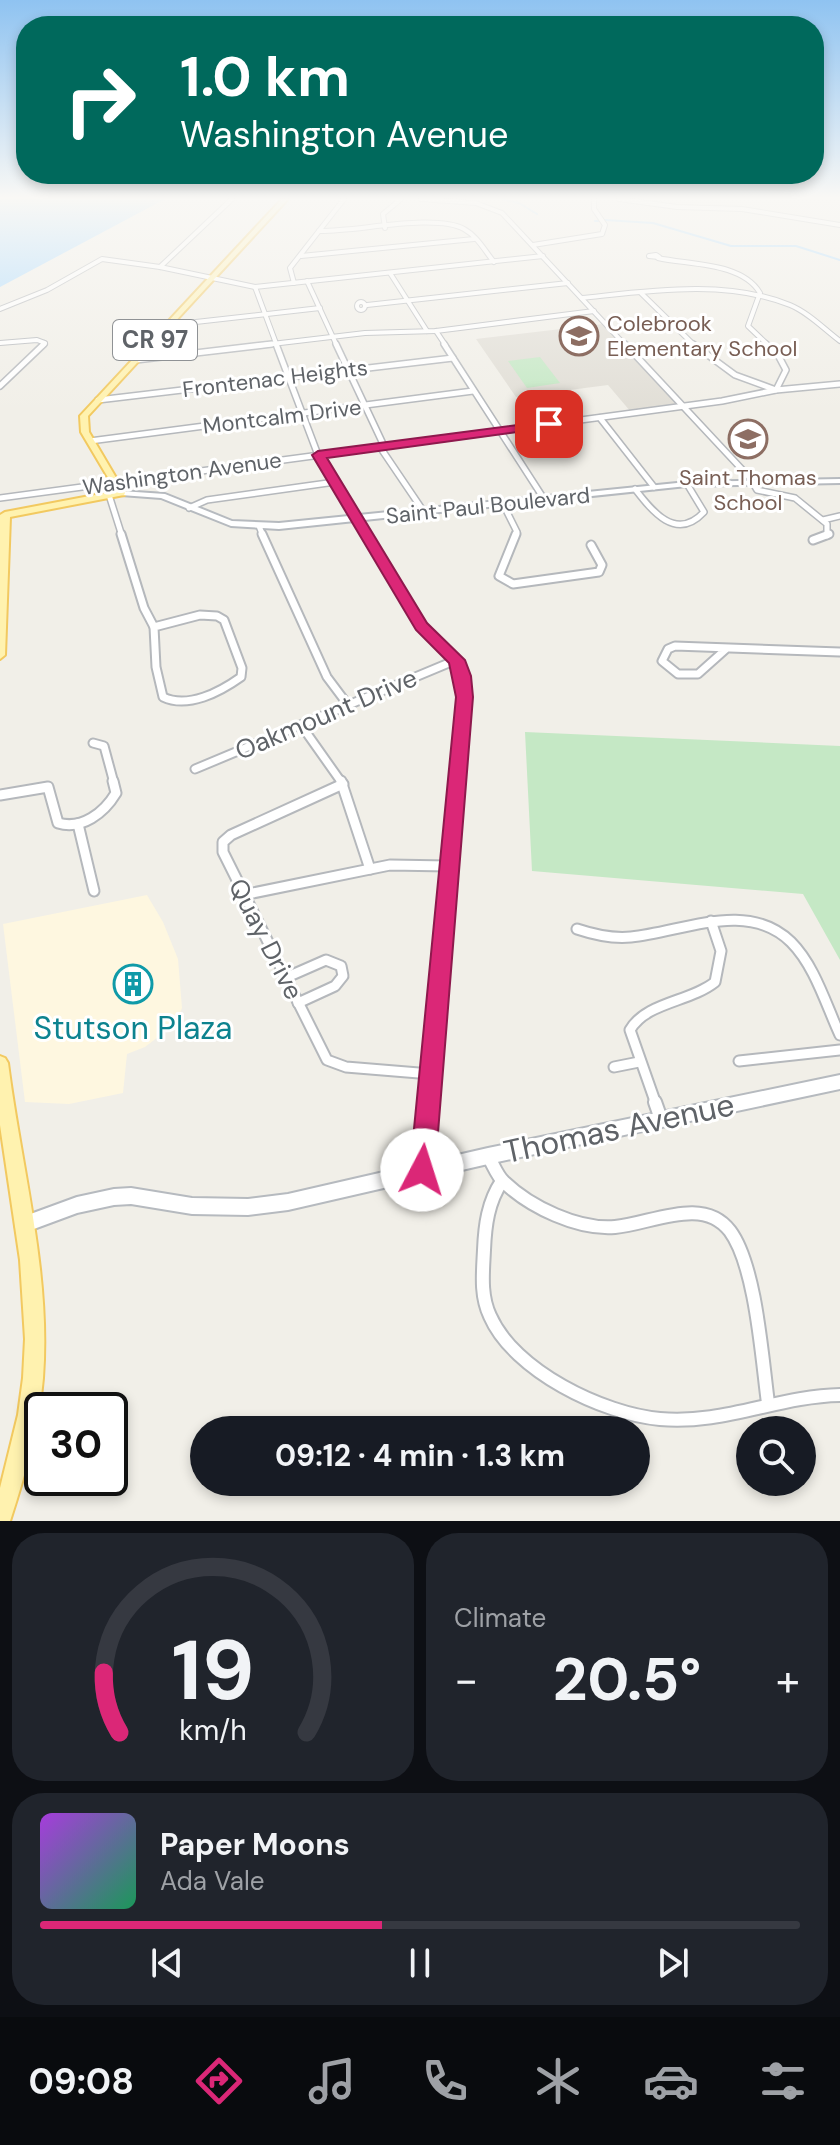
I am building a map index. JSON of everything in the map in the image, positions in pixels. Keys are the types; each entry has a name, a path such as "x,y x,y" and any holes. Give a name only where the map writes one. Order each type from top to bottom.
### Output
{"main road":[{"name":"CR 97","path":"90,441 83,421 98,400 219,270"},
{"path":"90,441 121,493"},
{"name":"Saint Paul Boulevard","path":"3,516 121,493"},
{"path":"0,655 3,516"},
{"path":"0,1063 34,1330 33,1376 27,1424 0,1521"}],"street":[{"path":"0,309 45,292 81,270"},
{"path":"174,270 255,287 419,270"},
{"path":"289,270 294,283"},
{"path":"556,270 759,492 795,498 823,520 830,533 827,537 813,540"},
{"path":"641,293 723,370 742,381 776,390 786,375 785,365 748,326 759,297 755,283 738,272 720,270"},
{"path":"390,273 427,331"},
{"path":"307,281 382,446 424,512"},
{"path":"367,305 568,283"},
{"path":"255,287 318,455 421,626 456,660 463,676 465,697 422,1170"},
{"path":"582,298 702,292 759,297 794,307 840,341"},
{"path":"169,325 320,308"},
{"path":"136,360 334,337 436,331 594,311"},
{"path":"436,331 544,499"},
{"path":"0,343 37,340 45,343 0,386"},
{"name":"Frontenac Heights","path":"98,400 453,358"},
{"name":"Washington Avenue","path":"0,498 683,407 776,390 840,384"},
{"name":"Montcalm Drive","path":"90,441 473,391"},
{"path":"600,418 654,487"},
{"name":"Saint Paul Boulevard","path":"121,493 152,494 221,520 259,526 357,520 687,484 840,481"},
{"path":"189,508 207,500 335,482"},
{"path":"635,489 654,515 671,522 685,523 698,519 704,512 687,484"},
{"path":"109,495 144,608 154,627 156,667 161,693 166,700 186,701 241,677 242,668 224,620 219,616 206,615 154,627"},
{"path":"503,504 517,532 499,576 503,581 513,584 599,572 602,565 591,545"},
{"path":"823,520 840,516"},
{"path":"259,526 327,677 348,705"},
{"path":"726,649 698,674 678,674 662,661 668,649 675,646 840,652"},
{"name":"Oakmount Drive","path":"195,769 456,660"},
{"path":"301,725 343,784 370,869"},
{"path":"0,795 48,787 58,823 64,826 78,824 108,806 116,793 107,751 104,746 93,743"},
{"name":"Quay Drive","path":"343,784 227,838 223,852 324,1056 332,1064 431,1074"},
{"path":"78,824 94,891"},
{"path":"243,895 401,864 448,866"},
{"path":"661,1119 630,1037 636,1019 694,997 715,982 721,951 711,921"},
{"path":"577,929 595,937 629,939 711,921 764,925 789,939 802,957 840,1035"},
{"path":"285,978 326,960 341,966 343,976 335,986 298,1003"},
{"path":"739,1061 840,1050"},
{"path":"614,1067 639,1062"},
{"name":"Thomas Avenue","path":"23,1225 77,1205 114,1197 131,1196 192,1206 248,1207 288,1202 422,1170 840,1082"},
{"path":"488,1156 502,1181 537,1204 585,1226 614,1227 697,1212 708,1213 726,1225 734,1236 744,1265 768,1403"},
{"path":"502,1181 494,1190 487,1213 483,1300 492,1324 518,1353 564,1388 586,1399 652,1418 695,1419 794,1397 840,1395"}],"shaded area":[{"path":"603,324 678,405 631,412 608,385 516,397 476,339"},
{"path":"147,895 163,922 178,959 182,1008 175,1024 145,1047 127,1054 123,1093 69,1104 25,1102 3,924"}],"green space":[{"path":"540,357 560,383 527,388 508,361"},
{"path":"525,732 840,746 840,960 803,894 532,871"}],"water":[{"path":"0,270 32,270 0,287"}],"place":[{"name":"Colebrook Elementary School","path":"579,336"},
{"name":"Saint Thomas School","path":"748,439"},
{"name":"Stutson Plaza","path":"133,984"}],"route":[{"path":"422,1170 465,697 463,676 456,660 421,626 318,455 549,424"}]}
